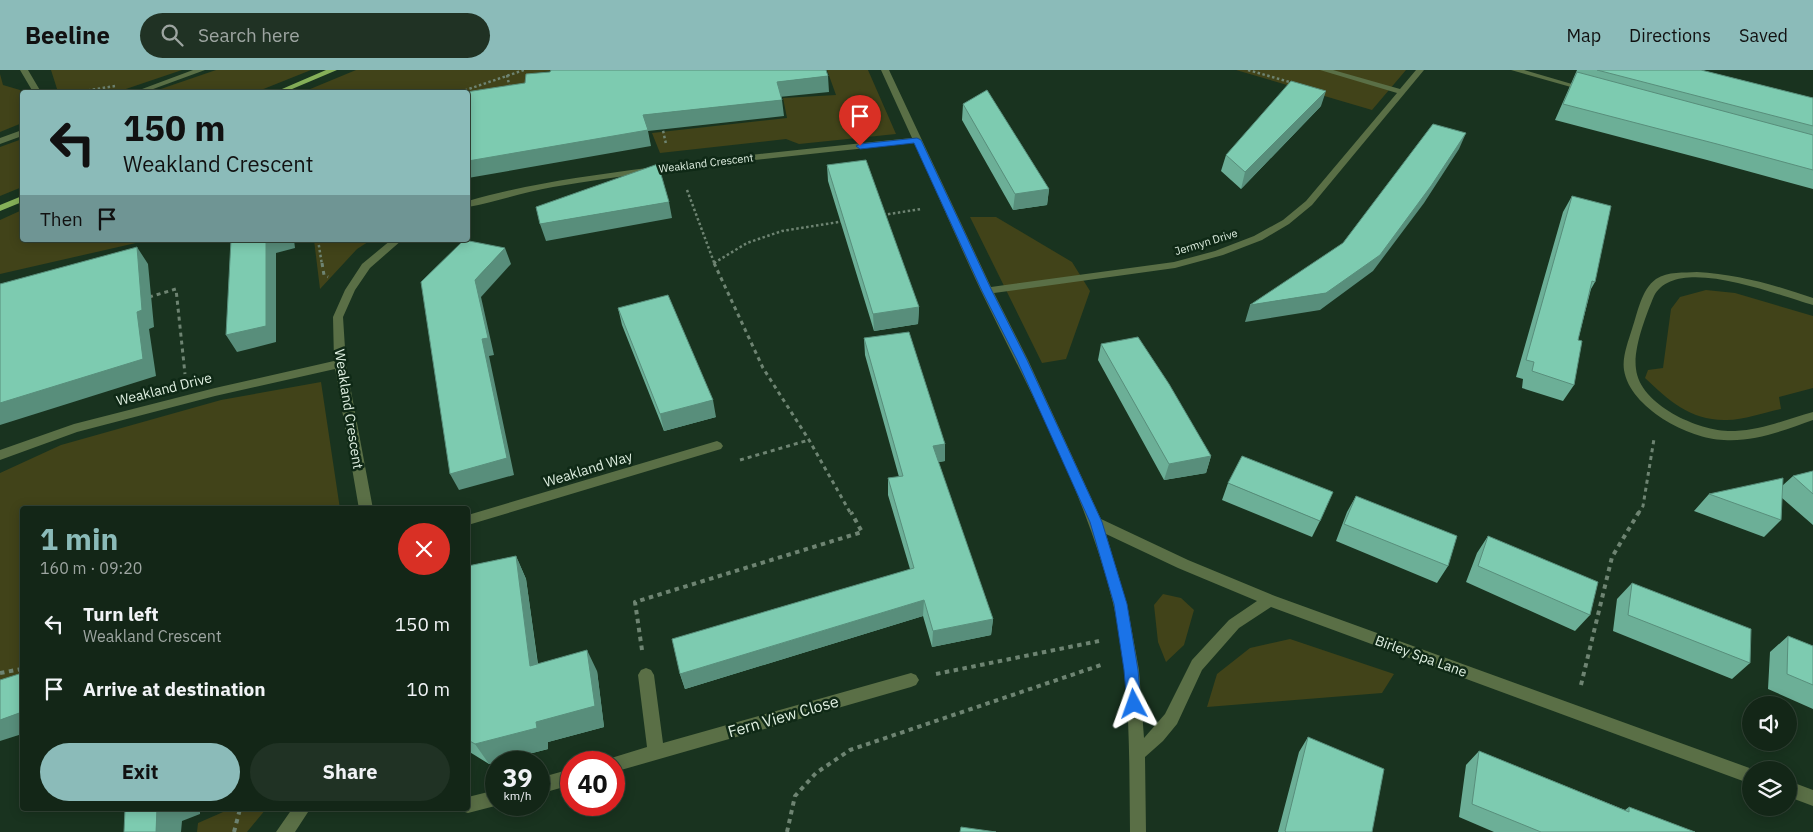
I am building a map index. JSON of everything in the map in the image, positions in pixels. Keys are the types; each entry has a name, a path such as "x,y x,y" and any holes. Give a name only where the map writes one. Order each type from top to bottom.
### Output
{"main road":[{"path":"284,90 333,70"},
{"path":"0,208 20,200"}],"street":[{"path":"24,70 36,90"},
{"path":"144,90 201,70"},
{"path":"885,70 1096,522 1120,604 1129,655 1138,754 1138,832"},
{"path":"1324,70 1403,92"},
{"name":"Jermyn Drive","path":"987,291 1175,264 1219,253 1258,238 1286,222 1309,203 1420,70"},
{"path":"1515,70 1592,90"},
{"path":"0,141 20,134"},
{"name":"Weakland Crescent","path":"470,204 529,189 680,166 917,140"},
{"name":"Weakland Crescent","path":"365,506 340,364 338,317 350,290 366,266 395,242"},
{"path":"1813,302 1777,289 1722,276 1690,275 1666,278 1651,288 1632,348 1630,369 1632,382 1642,395 1678,421 1708,434 1724,436 1752,434 1813,416"},
{"name":"Weakland Drive","path":"0,455 74,428 188,399 340,364"},
{"name":"Weakland Way","path":"470,519 717,446"},
{"name":"Birley Spa Lane","path":"1096,522 1183,564 1270,600 1742,773"},
{"path":"1138,754 1157,736 1170,719 1197,665 1234,624 1270,600"},
{"path":"646,676 656,752"},
{"name":"Fern View Close","path":"625,761 911,680"},
{"path":"1797,792 1813,798"},
{"path":"470,804 485,801"},
{"path":"284,832 300,811"}],"path":[{"path":"466,90 524,70"},
{"path":"507,75 510,92"},
{"path":"646,676 635,602 862,532 809,440 762,368 714,263 683,181 680,166 672,150 665,144 662,124"},
{"path":"878,216 948,206"},
{"path":"714,263 748,243 782,232 849,220"},
{"path":"318,242 324,275 350,290"},
{"path":"148,297 176,289 188,399"},
{"path":"1574,712 1612,557 1643,506 1655,435 1678,421"},
{"path":"911,680 1100,641"},
{"path":"787,832 795,796 816,773 850,750 1129,655"},
{"path":"0,673 20,668"},
{"path":"234,832 239,811"}],"green space":[{"path":"51,70 182,70 123,90 57,90"},
{"path":"216,70 311,70 261,90 158,90"},
{"path":"356,70 556,70 529,74 524,99 470,92 470,90 308,90"},
{"path":"827,70 868,70 896,134 799,144 786,139 660,153 652,133 787,118 783,98 836,95"},
{"path":"1236,70 1406,70 1372,110"},
{"path":"0,74 3,85 20,90 20,124 0,132"},
{"path":"20,140 20,188 0,196 0,147"},
{"path":"20,211 20,242 140,242 0,274 0,220"},
{"path":"970,217 996,217 1072,262 1090,291 1066,359 1042,363"},
{"path":"314,242 368,242 357,249 320,289"},
{"path":"1706,290 1735,293 1813,316 1813,388 1779,397 1781,409 1745,418 1724,420 1701,417 1690,413 1671,401 1645,378 1648,370 1663,368 1671,309 1680,297"},
{"path":"321,382 340,506 20,506 20,675 0,680 0,473 61,445 221,400"},
{"path":"1163,594 1181,598 1194,610 1184,645 1166,662 1158,642 1154,605"},
{"path":"1290,639 1394,674 1382,693 1207,707 1217,674 1250,648"},
{"path":"225,811 264,811 247,832 197,832 198,823"}],"building":[{"path":"551,70 826,70 828,76 777,82 782,100 643,115 648,130 470,161 470,91 525,83 526,74 550,72"},
{"path":"1597,70 1701,70 1813,98 1813,126"},
{"path":"1577,72 1813,135 1813,170 1563,104"},
{"path":"1291,81 1326,91 1245,172 1226,155"},
{"path":"987,90 1049,189 1015,194 963,104"},
{"path":"1433,124 1466,133 1431,186 1380,255 1326,293 1250,305 1343,243"},
{"path":"866,160 919,307 873,314 827,165"},
{"path":"658,164 669,202 540,224 536,207"},
{"path":"1572,196 1611,206 1595,282 1592,281 1578,340 1582,341 1574,385 1532,371 1534,362 1526,360"},
{"path":"470,241 505,248 475,280 488,338 482,339 507,458 450,474 421,282 462,242"},
{"path":"231,242 266,242 266,326 226,335"},
{"path":"137,247 142,310 137,312 143,359 0,403 0,284"},
{"path":"668,295 713,400 660,414 618,308"},
{"path":"909,332 945,444 933,446 993,619 933,631 924,600 680,674 672,639 914,568 888,478 903,476 864,338"},
{"path":"1138,337 1169,384 1211,456 1169,464 1101,344"},
{"path":"1242,456 1333,492 1320,521 1228,483"},
{"path":"1813,471 1813,494 1793,476"},
{"path":"1783,478 1781,520 1709,494"},
{"path":"1356,496 1457,536 1448,566 1344,524"},
{"path":"1488,536 1598,582 1590,615 1478,566"},
{"path":"516,556 530,666 587,650 595,706 536,722 537,728 475,744 470,741 470,566"},
{"path":"1632,583 1751,629 1750,663 1628,615"},
{"path":"1788,636 1813,646 1813,685 1787,674"},
{"path":"20,674 20,713 0,720 0,680"},
{"path":"1308,737 1384,769 1372,832 1285,831"},
{"path":"1479,751 1629,812 1629,807 1695,832 1541,832 1472,804"},
{"path":"125,811 157,811 156,832 124,832"},
{"path":"961,827 996,832 960,832"}],"route":[{"path":"860,146 917,140 987,291 1022,360 1096,522 1120,604 1131,670 1134,704"}]}
